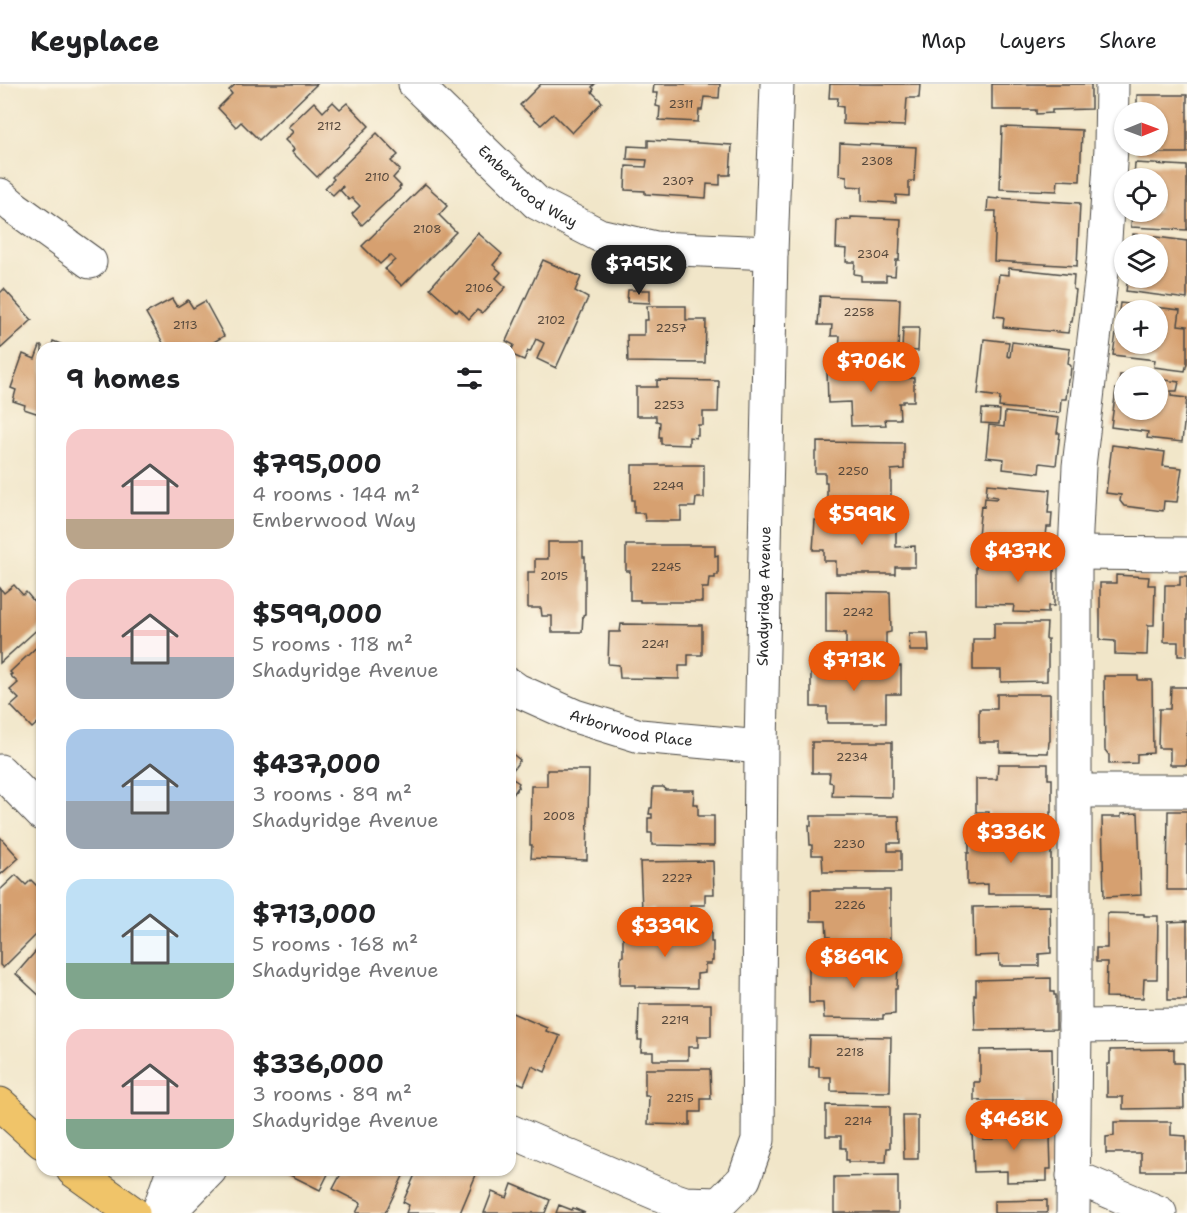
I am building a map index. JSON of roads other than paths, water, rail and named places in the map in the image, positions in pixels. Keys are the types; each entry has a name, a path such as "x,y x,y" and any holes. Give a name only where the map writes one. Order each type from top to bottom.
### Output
{"main road":[{"path":"0,1104 36,1137"},
{"path":"81,1176 133,1213"}],"street":[{"name":"Emberwood Way","path":"415,84 537,203 599,235 656,248 771,253"},
{"name":"Shadyridge Avenue","path":"516,1134 658,1194 685,1203 719,1204 744,1179 758,1140 761,747 771,253 777,84"},
{"path":"1072,1213 1075,1026 1075,553 1079,466 1104,255 1112,148 1112,84"},
{"path":"0,195 90,262"},
{"path":"1075,553 1187,554"},
{"name":"Arborwood Place","path":"516,689 575,716 640,736 761,747"},
{"path":"0,771 36,808"},
{"path":"1075,791 1187,791"},
{"path":"1075,1026 1187,1026"},
{"path":"158,1213 171,1176"},
{"path":"168,1213 204,1176"},
{"path":"1073,1176 1160,1213"}]}
